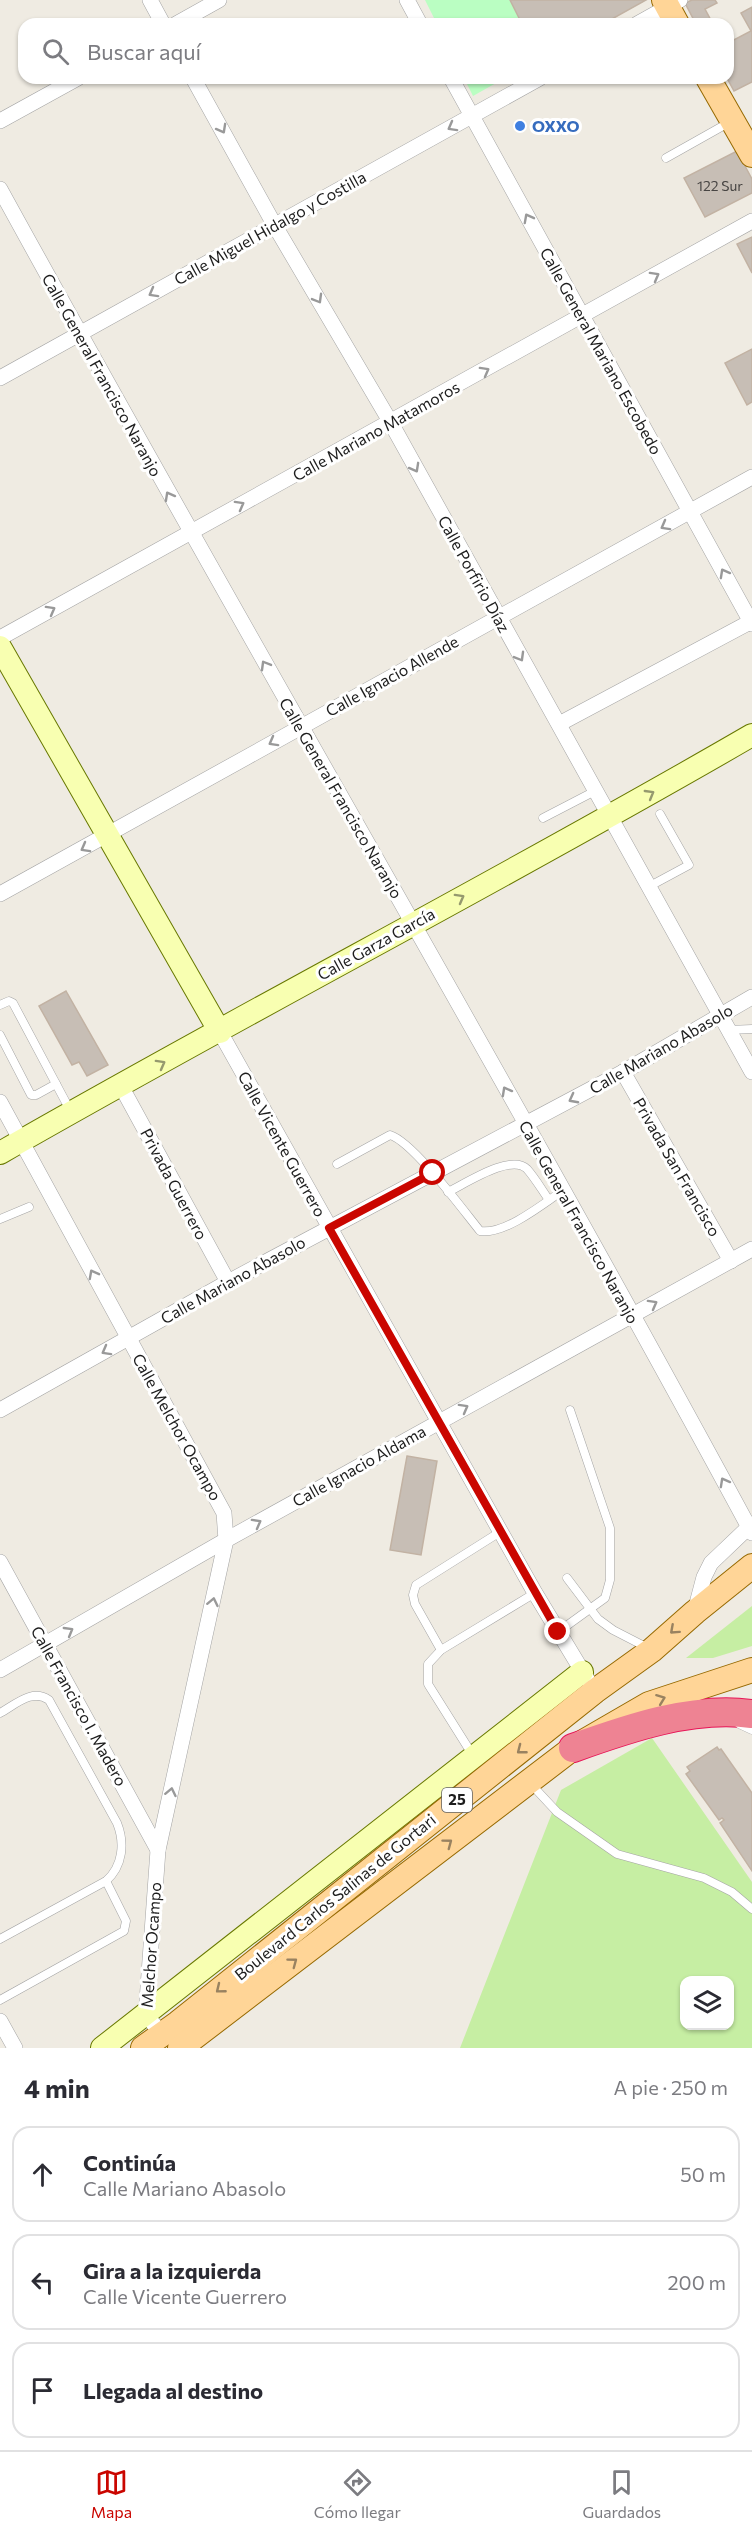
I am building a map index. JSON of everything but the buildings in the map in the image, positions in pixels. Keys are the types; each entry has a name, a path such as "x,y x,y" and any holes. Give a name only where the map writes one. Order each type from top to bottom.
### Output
{"highway":[{"path":"573,1748 620,1732 710,1713 752,1714"}],"main road":[{"path":"711,84 752,155"},
{"name":"Boulevard Carlos Salinas de Gortari","path":"162,2043 589,1681 652,1650 752,1566"},
{"name":"Boulevard Carlos Salinas de Gortari","path":"162,2043 529,1782 573,1748 649,1704 752,1670"}],"street":[{"path":"150,0 160,18"},
{"path":"187,18 219,0"},
{"path":"407,0 417,18"},
{"path":"650,18 672,8"},
{"path":"0,121 67,84"},
{"name":"Calle Porfirio Díaz","path":"196,84 275,226 391,423 752,1072"},
{"name":"Calle General Mariano Escobedo","path":"454,84 751,623"},
{"name":"Calle Miguel Hidalgo y Costilla","path":"0,378 529,84"},
{"name":"Calle General Francisco Naranjo","path":"0,189 190,533 751,1528"},
{"name":"Calle Mariano Matamoros","path":"0,638 752,221"},
{"name":"Calle Ignacio Allende","path":"0,894 752,477"},
{"path":"559,724 751,623"},
{"name":"Calle Vicente Guerrero","path":"0,647 220,1032 500,1532 589,1681"},
{"name":"Calle Garza García","path":"0,1153 412,924 612,817 752,735"},
{"name":"Calle Mariano Abasolo","path":"0,1410 228,1282 623,1072 752,997"},
{"name":"Privada San Francisco","path":"623,1072 731,1261"},
{"name":"Privada Guerrero","path":"121,1086 228,1282"},
{"name":"Calle Melchor Ocampo","path":"0,1102 224,1513 226,1540 158,1850"},
{"name":"Calle Ignacio Aldama","path":"0,1670 226,1540 752,1249"},
{"path":"695,1612 704,1577 711,1563 751,1528"},
{"name":"Calle Francisco I. Madero","path":"0,1562 158,1850"},
{"path":"102,2048 474,1757 589,1681"},
{"name":"Melchor Ocampo","path":"158,1850 146,2015 162,2043"},
{"path":"0,2021 14,2047"}],"lane":[{"path":"666,158 732,120"},
{"path":"543,818 597,790"},
{"path":"650,886 689,865 660,814"},
{"path":"0,1005 9,1001 13,1003 72,1113"},
{"path":"729,1030 752,1029"},
{"path":"0,1035 31,1095 36,1095 56,1084"},
{"path":"337,1164 390,1136 398,1138 433,1173 480,1231 492,1233 562,1191"},
{"path":"448,1192 506,1163 517,1163 525,1167 549,1200"},
{"path":"0,1219 29,1207"},
{"path":"558,1632 604,1598 609,1588 612,1544 606,1515 570,1410"},
{"path":"441,1650 415,1604 413,1595 416,1585 500,1532"},
{"path":"567,1578 597,1619 652,1650"},
{"path":"474,1757 428,1684 428,1664 441,1650 535,1593"},
{"path":"0,1713 36,1695 45,1697 52,1703 120,1830 120,1857 113,1874 106,1881 0,1939"},
{"path":"710,1713 752,1730"},
{"path":"529,1782 557,1812 617,1854 704,1878 732,1892 752,1909"},
{"path":"0,2000 124,1930 126,1921 106,1881"}],"green space":[{"path":"425,0 646,0 613,18 434,18"},
{"path":"467,84 494,84 473,96"},
{"path":"752,1606 752,1646 713,1658 686,1658"},
{"path":"652,1738 752,1882 752,2048 460,2048 561,1790"}],"place":[{"name":"OXXO","path":"520,126"}],"route":[{"path":"433,1173 329,1228 558,1632"}]}
